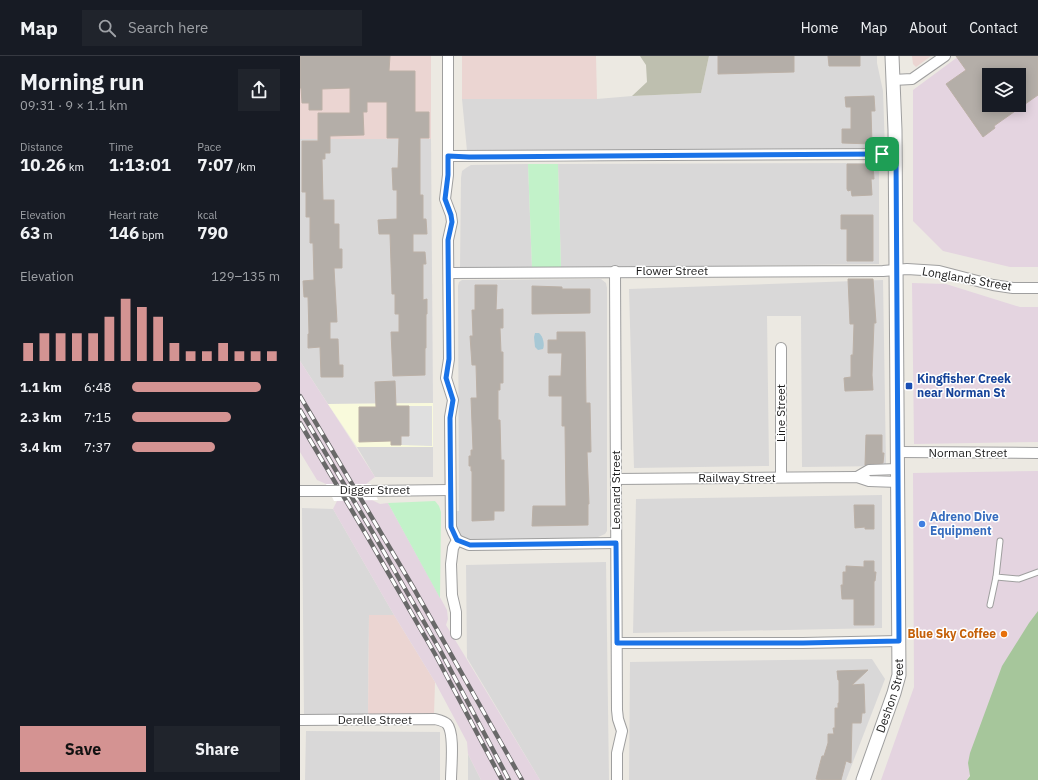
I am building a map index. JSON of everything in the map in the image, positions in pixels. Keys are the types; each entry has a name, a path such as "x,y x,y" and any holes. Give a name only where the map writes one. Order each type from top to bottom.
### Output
{"street":[{"path":"448,56 448,175 445,199 452,222 448,240 449,359 446,378 453,400 450,418 451,527 457,540 470,545 616,543"},
{"name":"Deshon Street","path":"863,780 899,675 896,154 892,56"},
{"path":"893,80 912,79 945,56"},
{"path":"448,156 896,154"},
{"name":"Longlands Street","path":"896,270 907,269 939,271 993,285 1013,288 1038,288"},
{"name":"Flower Street","path":"449,273 896,270"},
{"name":"Leonard Street","path":"615,271 617,716 622,731 617,753 617,780"},
{"name":"Line Street","path":"781,348 781,477"},
{"name":"Norman Street","path":"898,452 1038,452"},
{"name":"Railway Street","path":"616,479 857,477 869,470 898,476"},
{"name":"Digger Street","path":"300,491 450,490"},
{"path":"456,634 456,612 452,595 451,564 453,548 457,540"},
{"path":"617,643 803,643 899,641"},
{"name":"Derelle Street","path":"300,720 435,719 443,721 448,725 451,738 451,780"}],"lane":[{"path":"990,605 996,577 1000,541"},
{"path":"996,577 1019,579 1038,572"}],"shaded area":[{"path":"300,56 431,56 431,139 300,139"},
{"path":"462,56 596,56 597,99 462,99"},
{"path":"640,56 709,56 701,93 632,96 647,82 646,65"},
{"path":"709,56 877,56 883,91 885,150 467,151 462,99 597,99 701,93"},
{"path":"912,56 931,56 916,67 913,64"},
{"path":"959,56 1038,56 1038,267 1010,267 943,251 913,221 913,90"},
{"path":"300,139 431,139 433,403 328,404 300,361"},
{"path":"879,163 879,264 561,268 558,164"},
{"path":"528,164 532,268 460,268 462,171 471,165"},
{"path":"601,279 606,283 607,288 607,531 605,534 598,537 480,541 469,540 462,537 457,530 455,522 455,511 459,511 459,282 462,280"},
{"path":"883,280 886,466 802,467 801,316 767,316 769,466 634,468 629,289"},
{"path":"912,283 946,284 1020,307 1038,307 1038,442 914,444"},
{"path":"300,361 375,477 366,484 372,500 380,504 388,503 447,610 448,619 446,625 540,780 481,780 468,754 467,742 435,682 394,615 333,509 337,501 331,484 326,484 317,480 300,452"},
{"path":"433,403 433,447 357,447 328,404"},
{"path":"409,406 432,406 432,446 401,445 401,436 409,436"},
{"path":"357,447 433,447 433,477 375,477"},
{"path":"1038,471 1038,649 967,780 881,780 914,687 913,473"},
{"path":"882,495 882,628 633,633 636,499"},
{"path":"302,508 333,509 394,615 369,615 368,714 304,715"},
{"path":"606,562 609,780 540,780 467,658 466,565"},
{"path":"369,615 394,615 435,682 434,715 368,714"},
{"path":"872,659 885,679 846,780 629,780 630,662"},
{"path":"306,731 440,732 440,780 305,780"},
{"path":"468,754 481,780 468,780"}],"green space":[{"path":"528,164 558,164 561,268 532,268"},
{"path":"435,501 441,512 440,598 388,503"},
{"path":"1038,611 1038,780 967,780 970,776 968,763 970,753 1002,666"}],"water":[{"path":"535,333 539,333 542,336 544,343 543,349 538,350 535,347"}],"pier":[{"path":"326,484 371,484 378,500 334,501"}],"building":[{"path":"300,56 390,56 389,71 415,71 415,112 429,112 429,138 420,138 420,195 423,195 423,219 426,219 427,234 413,234 413,252 425,252 426,264 423,264 423,300 427,299 427,314 425,375 393,376 391,332 399,332 399,314 395,314 395,294 392,294 390,234 379,234 378,220 397,219 397,190 393,190 392,168 398,168 399,138 387,138 387,102 367,102 367,112 363,112 364,135 330,136 330,153 325,153 325,159 322,159 323,200 334,200 334,224 339,224 339,249 342,249 342,268 334,268 337,322 330,322 330,339 338,339 339,365 343,365 343,377 321,377 320,347 308,348 308,297 304,297 303,281 314,280 313,243 310,243 310,217 306,217 306,192 302,192 302,141 318,141 318,113 350,113 350,88 322,89 322,110 309,110 309,103 302,103 300,88"},
{"path":"718,56 794,56 794,72 718,74"},
{"path":"828,56 860,56 860,66 829,66"},
{"path":"956,56 1038,56 1038,95 1026,103 1026,68 982,68 982,112 1014,112 994,126 995,128 983,137 946,84 966,70"},
{"path":"874,96 875,111 871,111 872,144 842,143 842,129 851,129 851,107 846,107 845,97"},
{"path":"847,164 873,164 874,179 871,179 872,195 852,196 851,190 848,191 847,189"},
{"path":"841,215 873,215 873,261 847,261 847,229 841,229"},
{"path":"848,279 873,279 876,323 874,323 872,375 873,390 845,391 844,378 851,377 851,355 853,355 854,324 850,324"},
{"path":"475,285 497,285 496,310 503,309 503,328 500,328 501,352 503,352 503,383 500,383 500,390 498,390 498,420 500,420 501,460 504,460 504,511 494,511 494,520 472,521 472,471 471,466 469,466 469,456 471,456 471,450 473,450 471,398 477,398 476,365 472,365 470,336 473,336 472,310 475,310"},
{"path":"532,286 562,287 562,289 590,289 590,313 532,314"},
{"path":"557,332 585,332 586,403 590,403 591,452 587,452 589,504 588,525 532,526 533,506 566,506 565,426 562,426 562,396 549,396 549,376 561,376 562,353 548,353 548,340 557,340"},
{"path":"395,381 396,406 409,406 409,436 401,436 401,445 391,445 391,441 359,442 359,407 376,407 375,382"},
{"path":"866,435 882,435 882,453 884,453 883,463 865,465"},
{"path":"854,505 874,505 874,529 865,529 865,527 855,528"},
{"path":"864,561 874,561 874,572 876,572 874,581 874,625 854,625 854,599 842,599 841,585 843,585 843,572 846,572 846,566 864,567"},
{"path":"868,670 852,685 864,684 865,713 862,713 861,723 852,723 851,763 846,761 841,780 816,779 822,756 824,756 828,743 828,734 834,734 833,728 835,728 835,708 838,708 839,703 839,680 837,671"}],"railway":[{"path":"300,396 413,587 522,780"},
{"path":"300,410 440,650 509,780"},
{"path":"300,423 435,654 502,780"}],"place":[{"name":"Kingfisher Creek near Norman St","path":"909,386"},
{"name":"Adreno Dive Equipment","path":"922,524"},
{"name":"Blue Sky Coffee","path":"1004,634"}],"route":[{"path":"882,154 896,154 899,641 803,643 617,643 616,543 470,545 457,540 451,527 450,418 453,400 446,378 449,359 448,240 452,226 451,215 445,199 445,189 448,175 448,156 744,156 882,154"}]}
